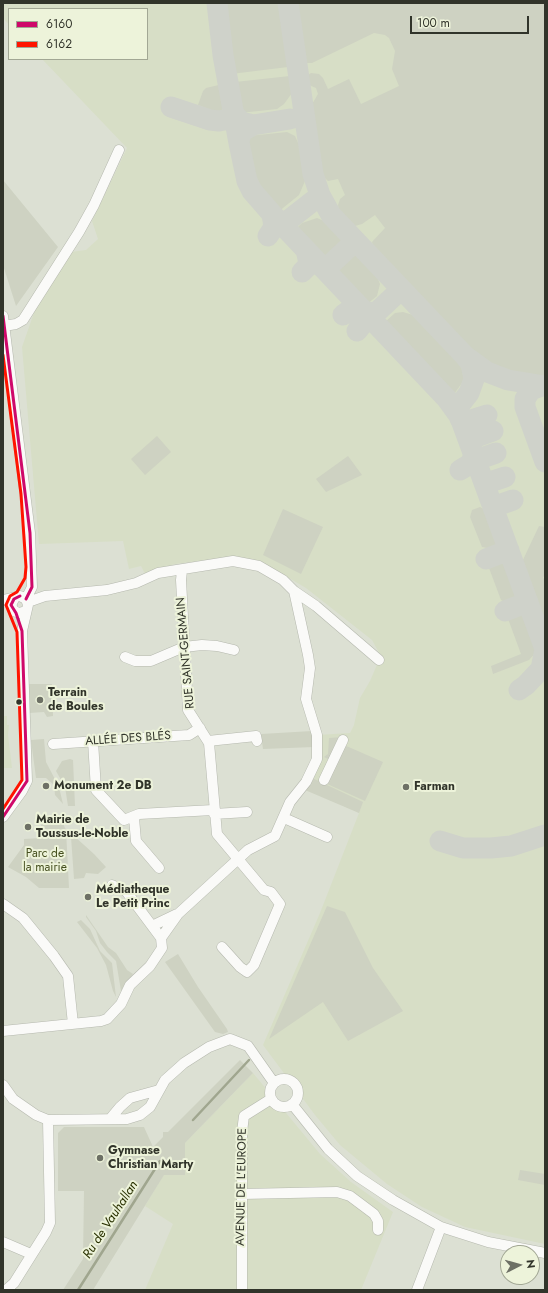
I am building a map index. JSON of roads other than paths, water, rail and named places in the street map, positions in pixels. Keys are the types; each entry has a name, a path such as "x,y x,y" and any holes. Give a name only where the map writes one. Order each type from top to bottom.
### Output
{"street":[{"path":"3,817 18,797 27,781 22,631 18,604 30,580 31,546 26,494 4,321 16,324 23,320 94,206 119,150"},
{"path":"3,600 18,604 45,596 107,590 136,583 158,573 182,571 193,566 233,562 259,566 284,580 294,591 316,606 379,660"},
{"name":"RUE SAINT-GERMAIN","path":"182,571 180,580 188,710 208,741 217,834 238,861 264,890 271,892 280,904 254,965 247,972 240,967 222,947"},
{"path":"161,938 178,914 238,861 248,850 275,836 290,802 306,782 317,759 317,735 306,699 310,668 294,591"},
{"path":"125,657 135,661 151,661 184,647 217,646 234,650"},
{"name":"ALLÉE DES BLÉS","path":"53,744 189,735 200,728"},
{"path":"208,741 256,736 257,741"},
{"path":"324,780 343,740"},
{"path":"93,741 96,790 124,820 134,818 139,814 247,812"},
{"path":"134,818 136,841 159,868"},
{"path":"284,818 328,837"},
{"path":"3,1031 101,1021 116,1012 130,986 145,972 162,948 161,938 126,891 112,885"},
{"path":"3,904 23,918 48,948 68,976 73,1024"},
{"path":"152,926 178,914"},
{"path":"3,1085 13,1099 36,1115 48,1120 127,1120 140,1115 150,1107 165,1080 191,1057 209,1047 230,1039 248,1046 274,1083"},
{"path":"281,1079 290,1080 294,1083 298,1091 292,1104 280,1106 271,1099 270,1090 274,1083 281,1079"},
{"path":"110,1119 120,1106 130,1098 159,1090"},
{"name":"AVENUE DE L'EUROPE","path":"242,1290 242,1132 244,1116 271,1099"},
{"path":"292,1104 328,1149 357,1176 393,1200 441,1226 488,1242 545,1253"},
{"path":"6,1290 14,1283 46,1232 50,1223 48,1120"},
{"path":"242,1194 337,1192 350,1196 374,1214 378,1221 378,1230"},
{"path":"417,1290 441,1226"},
{"path":"3,1242 31,1254"}],"waterway":[{"name":"Ru de Vauhallan","path":"193,1120 249,1060"},
{"name":"Ru de Vauhallan","path":"78,1290 160,1161"}],"place":[{"name":"Terrain de Boules","path":"40,700"},
{"name":"Monument 2e DB","path":"46,786"},
{"name":"Farman","path":"406,787"},
{"name":"Mairie de Toussus-le-Noble","path":"28,827"},
{"name":"Médiatheque Le Petit Princ","path":"88,897"},
{"name":"Gymnase Christian Marty","path":"100,1158"}],"park label":[{"name":"Parc de la mairie","path":"45,861"}]}
